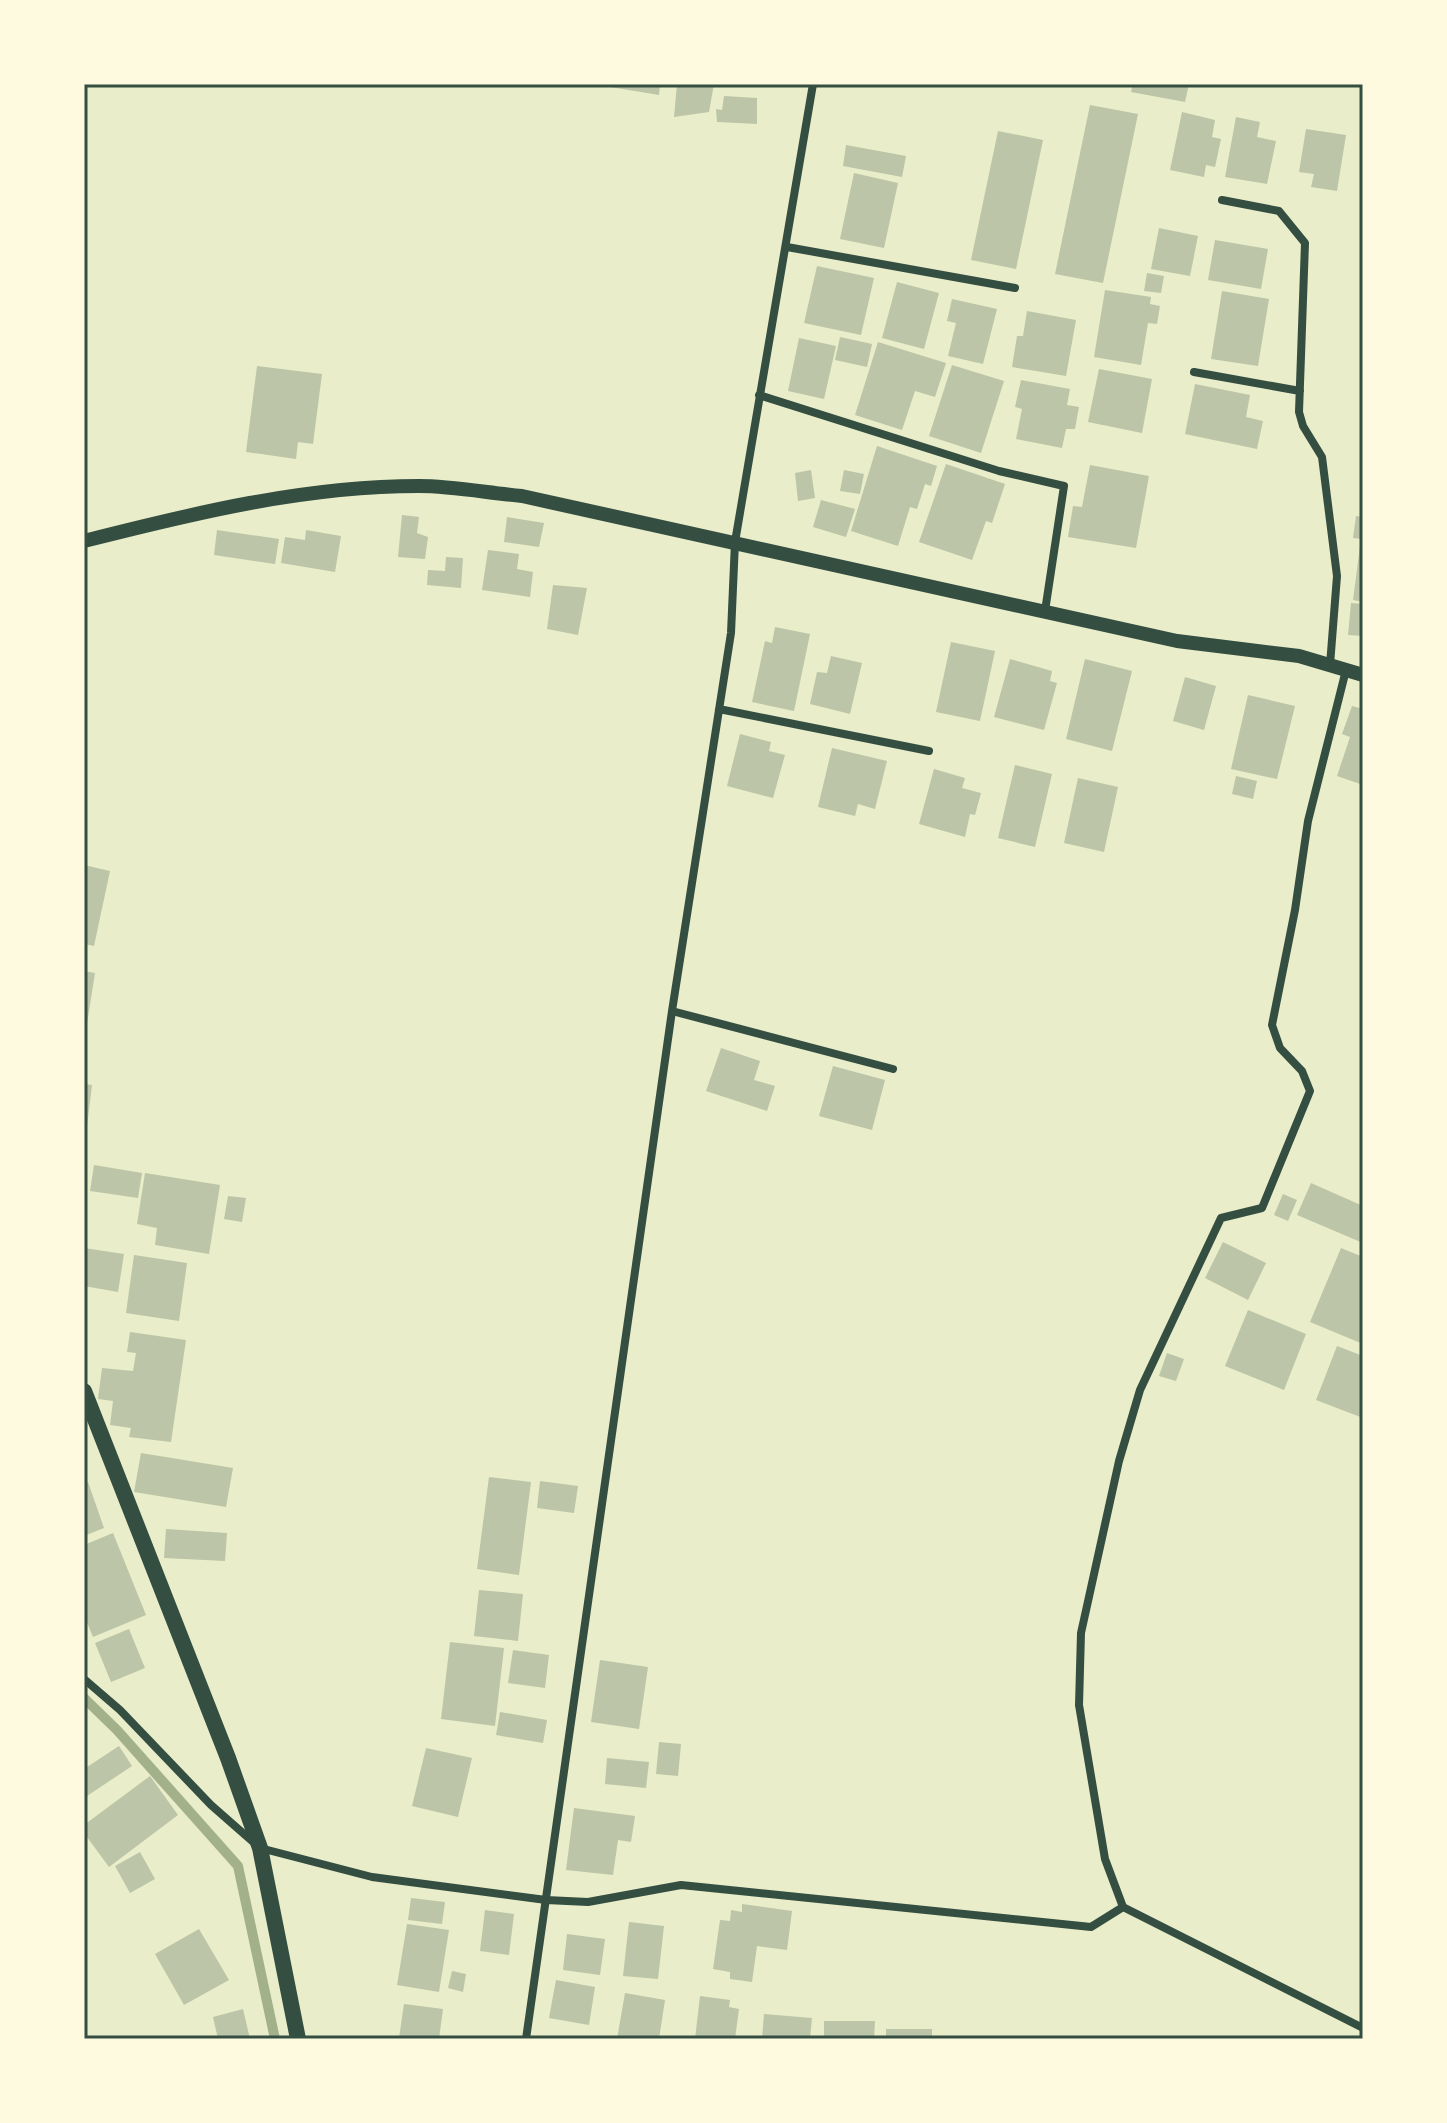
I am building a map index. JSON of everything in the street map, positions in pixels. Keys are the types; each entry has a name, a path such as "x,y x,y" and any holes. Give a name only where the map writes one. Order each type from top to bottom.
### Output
{"main road":[{"path":"84,1391 228,1758 260,1848 298,2039"}],"street":[{"path":"526,2039 672,1011 731,633 735,542 813,84"},
{"path":"1222,200 1279,211 1305,243 1299,412 1303,426 1322,457 1337,576 1330,665"},
{"path":"787,247 1015,288"},
{"path":"1194,372 1300,391"},
{"path":"759,395 999,471 1064,486 1045,611"},
{"path":"84,541 252,501 341,490 421,486 522,496 1177,641 1299,656 1363,675"},
{"path":"1346,670 1308,821 1295,910 1272,1025 1280,1048 1302,1071 1310,1091 1262,1208 1221,1218 1140,1390 1119,1461 1081,1633 1079,1705 1105,1859 1123,1907 1363,2028"},
{"path":"719,709 929,751"},
{"path":"672,1011 893,1069"},
{"path":"84,1679 120,1710 211,1805 260,1848 372,1877 546,1900 588,1902 681,1885 1091,1927 1123,1907"}],"building":[{"path":"592,84 660,84 659,95"},
{"path":"677,84 714,84 709,112 674,117"},
{"path":"1133,84 1189,84 1185,102 1131,92"},
{"path":"724,96 757,98 757,124 717,122 716,109 722,110"},
{"path":"1090,105 1138,114 1103,283 1055,274"},
{"path":"1182,112 1215,120 1212,137 1221,139 1215,167 1206,165 1204,177 1170,170"},
{"path":"1236,117 1260,122 1257,137 1276,141 1267,184 1225,177"},
{"path":"1306,129 1346,135 1337,191 1311,187 1314,174 1299,172"},
{"path":"998,131 1043,140 1016,269 971,260"},
{"path":"846,145 906,156 902,177 843,166"},
{"path":"854,173 898,183 884,248 840,239"},
{"path":"1159,228 1198,236 1190,276 1151,269"},
{"path":"1215,240 1268,249 1261,289 1208,280"},
{"path":"817,266 874,278 861,335 804,323"},
{"path":"1147,273 1164,276 1161,293 1144,291"},
{"path":"897,282 939,293 924,349 882,338"},
{"path":"1105,290 1151,297 1150,304 1160,306 1157,324 1148,323 1141,365 1094,357"},
{"path":"1222,291 1269,299 1258,366 1211,359"},
{"path":"952,299 997,309 983,364 948,356 956,323 947,321"},
{"path":"1027,311 1076,320 1066,376 1012,367 1017,336 1023,336"},
{"path":"840,337 872,344 867,367 835,360"},
{"path":"799,338 836,346 824,399 788,391"},
{"path":"878,342 946,363 935,397 915,391 902,430 855,415"},
{"path":"952,365 1004,381 981,453 929,436"},
{"path":"257,366 322,374 313,444 298,442 296,459 246,452"},
{"path":"1099,369 1152,379 1142,433 1088,422"},
{"path":"1021,380 1070,389 1067,405 1079,407 1075,429 1066,429 1062,448 1016,439 1022,409 1015,407"},
{"path":"1195,384 1250,395 1246,417 1263,421 1257,449 1185,434"},
{"path":"877,446 937,466 931,486 925,484 917,509 910,507 898,546 851,531"},
{"path":"946,464 1005,484 992,523 986,521 972,560 919,542"},
{"path":"1090,465 1149,476 1136,548 1068,537 1073,506 1082,507"},
{"path":"811,470 815,498 798,501 795,473"},
{"path":"844,470 864,474 860,494 840,491"},
{"path":"821,500 855,509 846,537 813,527"},
{"path":"402,515 419,517 417,533 428,537 425,559 398,557"},
{"path":"1356,516 1363,517 1363,602 1353,600 1361,539 1353,538"},
{"path":"507,517 544,523 539,547 504,542"},
{"path":"217,530 279,539 275,564 214,555"},
{"path":"306,530 341,536 335,572 281,563 285,537 305,540"},
{"path":"488,550 519,554 517,569 533,572 530,597 482,590"},
{"path":"446,557 463,558 461,588 427,585 428,570 445,571"},
{"path":"553,585 587,588 578,635 547,629"},
{"path":"1351,603 1363,604 1363,636 1348,635"},
{"path":"775,627 810,634 794,711 752,702 765,641 772,643"},
{"path":"951,642 995,651 980,721 936,712"},
{"path":"831,656 862,663 850,714 810,704 817,672 827,673"},
{"path":"1010,659 1052,671 1050,681 1057,683 1044,730 994,717"},
{"path":"1085,659 1132,671 1112,751 1066,739"},
{"path":"1185,677 1216,686 1204,730 1173,721"},
{"path":"1248,695 1295,706 1277,779 1231,769"},
{"path":"1352,706 1363,709 1363,785 1337,776 1350,737 1342,734"},
{"path":"740,734 771,742 769,751 785,755 773,798 727,786"},
{"path":"832,748 887,761 875,809 858,804 855,816 818,807"},
{"path":"1015,765 1052,774 1035,847 998,838"},
{"path":"934,769 965,778 962,788 981,793 975,815 970,814 965,837 919,824"},
{"path":"1236,776 1257,781 1253,799 1232,794"},
{"path":"1078,778 1118,787 1104,852 1064,843"},
{"path":"84,865 110,871 94,946 84,944"},
{"path":"84,971 95,973 86,1030 84,1030"},
{"path":"721,1048 760,1061 754,1080 775,1086 767,1111 706,1091"},
{"path":"833,1066 885,1080 872,1130 819,1116"},
{"path":"84,1084 92,1085 86,1134 84,1134"},
{"path":"94,1165 142,1173 138,1198 90,1191"},
{"path":"145,1173 220,1185 209,1254 155,1245 157,1228 137,1224"},
{"path":"1311,1183 1363,1206 1363,1243 1297,1215"},
{"path":"1283,1194 1297,1200 1288,1221 1274,1215"},
{"path":"228,1196 246,1198 242,1222 224,1219"},
{"path":"1223,1242 1266,1263 1248,1300 1205,1278"},
{"path":"84,1248 124,1254 118,1292 84,1286"},
{"path":"1341,1248 1363,1257 1363,1344 1310,1322"},
{"path":"134,1255 187,1263 179,1321 126,1313"},
{"path":"1248,1310 1306,1334 1284,1390 1225,1366"},
{"path":"130,1332 186,1340 171,1442 129,1437 131,1428 110,1425 113,1401 98,1399 102,1368 133,1371 136,1353 127,1352"},
{"path":"1337,1346 1363,1356 1363,1418 1316,1400"},
{"path":"1167,1353 1184,1359 1176,1381 1159,1376"},
{"path":"141,1453 233,1468 226,1507 134,1492"},
{"path":"489,1477 531,1482 519,1575 477,1569"},
{"path":"540,1481 578,1486 574,1513 537,1508"},
{"path":"88,1482 104,1528 84,1536 84,1483"},
{"path":"166,1529 227,1533 225,1561 164,1558"},
{"path":"113,1533 146,1615 93,1637 84,1615 84,1545"},
{"path":"479,1590 523,1594 518,1641 474,1636"},
{"path":"129,1629 145,1668 111,1682 95,1643"},
{"path":"450,1642 504,1648 495,1726 441,1719"},
{"path":"513,1650 549,1655 545,1688 508,1683"},
{"path":"600,1660 648,1667 639,1729 591,1722"},
{"path":"500,1712 547,1720 543,1743 496,1735"},
{"path":"659,1742 681,1744 678,1776 656,1774"},
{"path":"119,1746 132,1766 87,1796 84,1791 84,1769"},
{"path":"426,1748 472,1758 458,1817 412,1806"},
{"path":"607,1758 649,1762 646,1788 605,1784"},
{"path":"150,1776 178,1815 109,1867 84,1833 84,1825"},
{"path":"574,1808 635,1816 631,1842 618,1840 613,1875 566,1870"},
{"path":"140,1852 155,1879 130,1893 115,1866"},
{"path":"411,1898 445,1902 442,1924 408,1920"},
{"path":"742,1904 792,1911 787,1950 757,1946 752,1982 730,1979 730,1972 713,1969 720,1920 730,1921 731,1910 742,1912"},
{"path":"485,1910 514,1914 509,1955 480,1951"},
{"path":"629,1922 664,1926 658,1979 623,1976"},
{"path":"407,1924 449,1930 439,1992 397,1985"},
{"path":"199,1929 229,1980 184,2005 155,1954"},
{"path":"567,1934 605,1939 600,1975 563,1970"},
{"path":"452,1971 466,1974 463,1992 448,1988"},
{"path":"556,1980 595,1987 589,2025 549,2018"},
{"path":"625,1993 665,2000 659,2039 617,2039"},
{"path":"700,1996 730,2000 729,2007 739,2009 735,2039 695,2039"},
{"path":"404,2004 443,2009 439,2039 399,2038"},
{"path":"243,2009 250,2039 218,2039 213,2017"},
{"path":"764,2014 812,2018 810,2039 762,2039"},
{"path":"824,2021 875,2021 874,2039 824,2039"},
{"path":"886,2029 932,2029 932,2039 886,2039"}],"waterway":[{"path":"84,1698 117,1730 238,1866 275,2039"}]}
